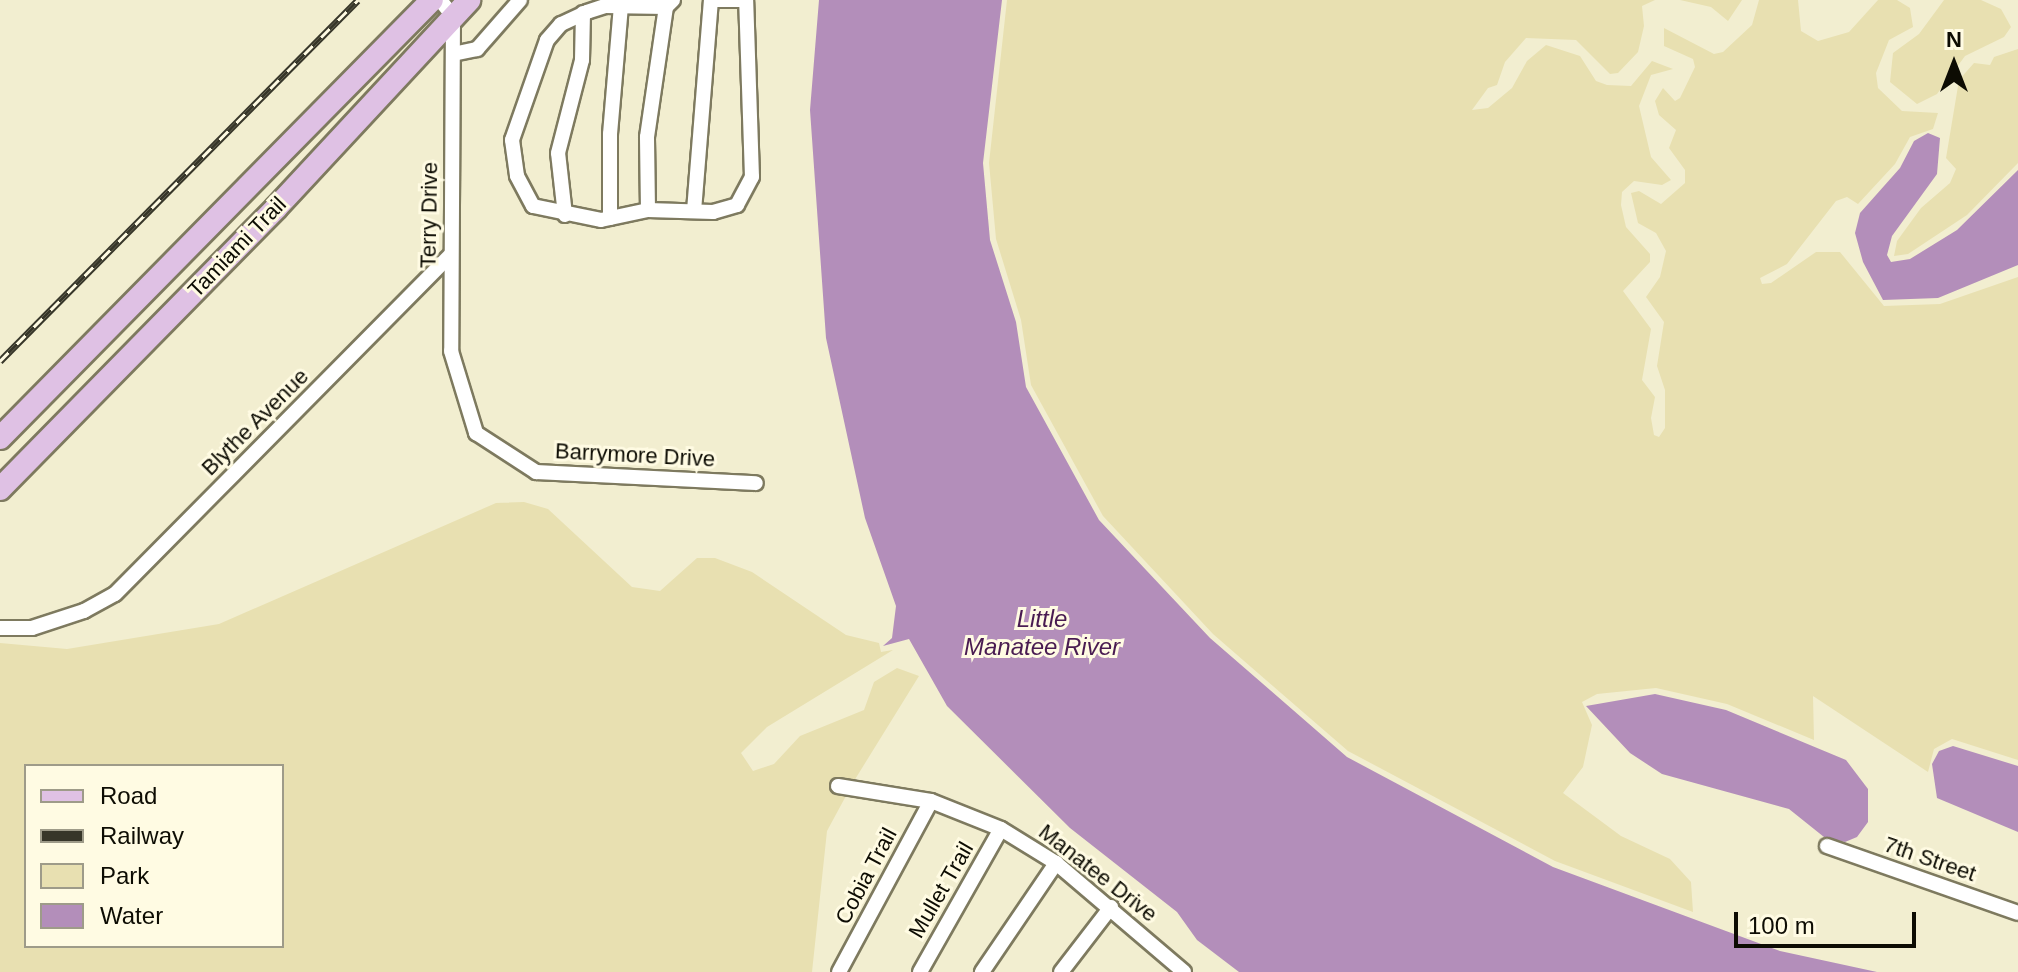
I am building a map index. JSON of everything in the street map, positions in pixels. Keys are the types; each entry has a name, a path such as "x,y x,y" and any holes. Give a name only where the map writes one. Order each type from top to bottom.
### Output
{"main road":[{"name":"Tamiami Trail","path":"0,438 432,0"},
{"name":"Tamiami Trail","path":"0,489 276,208 454,5"}],"street":[{"path":"453,54 477,49 520,0"},
{"path":"648,210 647,137 670,3 621,6 583,13 561,24 547,40 512,140 517,176 533,206 565,215 610,218 648,210 694,211 729,208 749,189 745,0 714,0 694,211"},
{"name":"Terry Drive","path":"454,5 451,351 476,433"},
{"path":"610,218 610,134 621,6"},
{"path":"565,215 558,153 582,60 583,13"},
{"name":"Blythe Avenue","path":"0,628 32,628 84,611 115,594 451,255"},
{"name":"Barrymore Drive","path":"476,433 536,472 756,483"},
{"name":"Manatee Drive","path":"838,786 931,801 1001,829 1056,863 1111,907 1167,966 1184,972"},
{"name":"Cobia Trail","path":"839,972 931,801"},
{"name":"Mullet Trail","path":"920,972 1001,829"},
{"name":"7th Street","path":"1827,846 2018,913"},
{"path":"982,972 1056,863"},
{"path":"1061,972 1111,907"}],"green space":[{"path":"1007,0 1655,0 1642,6 1644,26 1638,52 1618,73 1610,74 1576,40 1526,38 1505,62 1497,85 1488,88 1472,110 1488,108 1512,88 1527,61 1546,45 1580,56 1596,81 1607,85 1631,86 1652,61 1673,69 1651,75 1639,106 1651,157 1671,180 1662,185 1634,181 1622,192 1621,205 1626,227 1650,254 1650,262 1623,291 1651,329 1642,380 1655,397 1651,418 1654,435 1659,437 1665,428 1665,390 1657,366 1664,322 1646,297 1660,277 1666,251 1656,233 1638,223 1631,193 1639,191 1661,204 1685,183 1685,170 1669,148 1676,130 1659,115 1655,101 1663,88 1675,101 1680,98 1695,67 1693,59 1664,46 1664,28 1714,54 1723,52 1752,25 1759,0 1798,0 1801,31 1818,41 1849,32 1878,0 1897,0 1910,8 1913,27 1889,40 1876,73 1878,88 1902,111 1938,113 1933,129 1910,137 1895,164 1858,204 1847,197 1836,201 1787,264 1760,278 1762,284 1771,283 1816,252 1840,252 1884,306 1940,304 2018,277 2018,760 1952,739 1934,749 1928,772 1813,696 1814,740 1727,704 1656,688 1597,694 1582,702 1592,725 1583,767 1563,793 1621,836 1670,859 1691,882 1693,912 1555,861 1348,751 1213,634 1103,516 1031,385 1021,320 996,239 989,163"},
{"path":"1680,0 1742,0 1728,21 1711,7"},
{"path":"1944,0 1981,0 2001,9 2011,27 2004,37 1965,56 1937,94 1917,104 1890,82 1893,53 1919,34"},
{"path":"2018,49 2018,163 1967,215 1908,254 1894,256 1897,241 1921,208 1950,183 1956,169 1946,158 1959,80 1974,63 1990,65 1994,57"},
{"path":"524,502 548,509 632,587 660,591 697,558 715,558 752,572 846,635 879,643 881,652 893,650 767,727 741,753 753,771 774,764 800,736 864,710 874,682 897,668 919,676 854,781 833,778 831,792 847,794 827,831 812,972 0,972 0,643 67,649 219,624 496,503"}],"water":[{"name":"Little Manatee River","path":"819,0 1002,0 983,163 990,240 1016,322 1026,387 1099,520 1210,638 1347,757 1553,867 1780,951 1877,972 1239,972 1197,940 1177,912 1070,828 947,706 909,639 883,646 892,638 896,606 865,518 826,338 810,110"},
{"path":"1928,133 1940,138 1937,174 1892,236 1887,255 1891,262 1910,259 1957,230 2018,170 2018,265 1938,298 1883,300 1863,262 1855,233 1860,213 1900,168 1914,141"},
{"path":"1655,694 1726,710 1846,760 1868,789 1868,822 1857,837 1845,842 1824,837 1789,809 1662,774 1630,753 1586,706"},
{"path":"1953,746 2018,766 2018,832 1937,798 1932,764 1939,751"}],"railway":[{"path":"0,361 358,0"}]}
